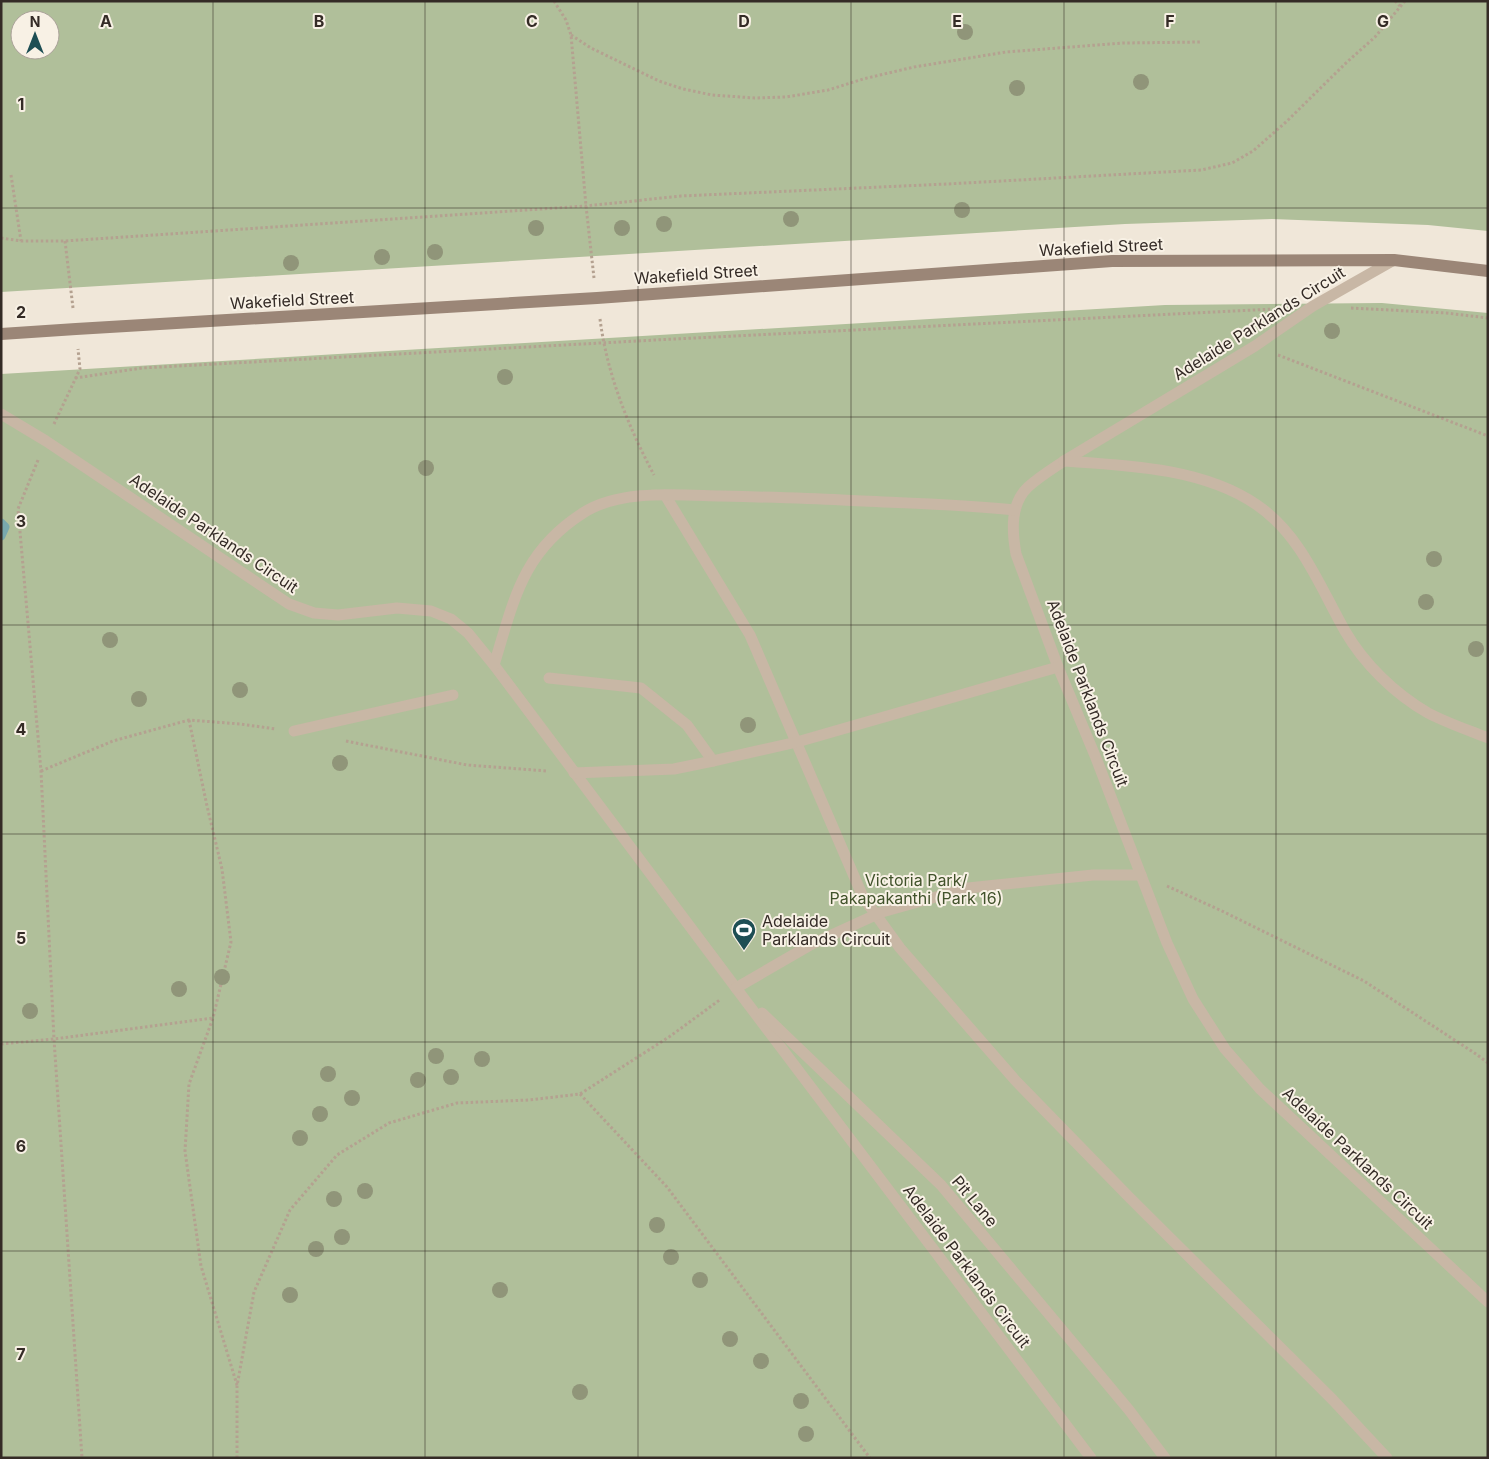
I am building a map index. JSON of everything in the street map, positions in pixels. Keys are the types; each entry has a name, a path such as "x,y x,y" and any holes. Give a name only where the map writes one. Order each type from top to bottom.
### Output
{"main road":[{"name":"Wakefield Street","path":"1,334 597,298 1112,261 1394,260 1488,271"}],"lane":[{"name":"Adelaide Parklands Circuit","path":"1394,260 1313,306 1255,346 1064,461 1027,488 1015,510 1012,527 1016,554 1058,667 1096,758 1167,943 1193,999 1225,1049 1260,1090 1488,1302"},
{"name":"Adelaide Parklands Circuit","path":"1,414 46,440 289,604 314,613 338,615 396,608 431,611 451,619 468,633 1092,1458"},
{"path":"1064,461 1127,465 1167,471 1219,486 1257,505 1274,519 1302,552 1346,633 1368,662 1390,685 1408,700 1430,713 1488,738"},
{"path":"665,495 750,635 863,897 875,915 900,948 1015,1080 1130,1198 1333,1400 1387,1458"},
{"path":"494,665 515,596 532,561 554,534 584,512 601,504 619,499 665,495 782,497 970,505 1015,510"},
{"path":"574,773 674,770 796,742 1058,667"},
{"path":"548,678 642,688 687,725 713,761"},
{"path":"294,731 453,695"},
{"path":"736,988 812,944 875,915 968,888 1093,875 1141,875"},
{"name":"Pit Lane","path":"736,988 941,1185 1129,1410 1165,1458"}],"path":[{"path":"554,1 566,20 571,35 586,206"},
{"path":"1395,1 1400,6"},
{"path":"1,238 21,241 65,241 586,206 682,196 1201,170 1232,162 1252,151 1286,122 1374,38 1405,1"},
{"path":"571,35 591,48 658,81 712,95 755,98 786,97 828,90 863,79 914,67 1006,52 1123,43 1202,42"},
{"path":"11,175 21,241"},
{"path":"65,241 70,285"},
{"path":"76,378 142,368 1273,308"},
{"path":"1351,308 1446,313 1488,318"},
{"path":"603,344 612,378 638,444 665,495"},
{"path":"1255,346 1488,436"},
{"path":"80,369 46,440 18,509 41,771 54,1039 82,1458"},
{"path":"189,720 222,869 231,942 214,1018 189,1084 186,1151 201,1266 237,1386"},
{"path":"1141,875 1222,911 1364,981 1488,1063"},
{"path":"237,1458 237,1386 254,1292 290,1210 337,1155 389,1123 457,1103 529,1100 580,1094 669,1037 736,988"},
{"path":"1,1044 214,1018"},
{"path":"580,1094 667,1187 870,1458"}],"green space":[{"path":"1,1 1488,1 1488,231 1428,225 1272,219 1125,224 1,292"},
{"name":"Victoria Park/ Pakapakanthi (Park 16)","path":"1382,303 1488,313 1488,1458 1,1458 1,374 1165,305"}],"waterway":[{"path":"1,523 5,527 1,536"}],"place":[{"name":"Adelaide Parklands Circuit","path":"744,951"}]}
